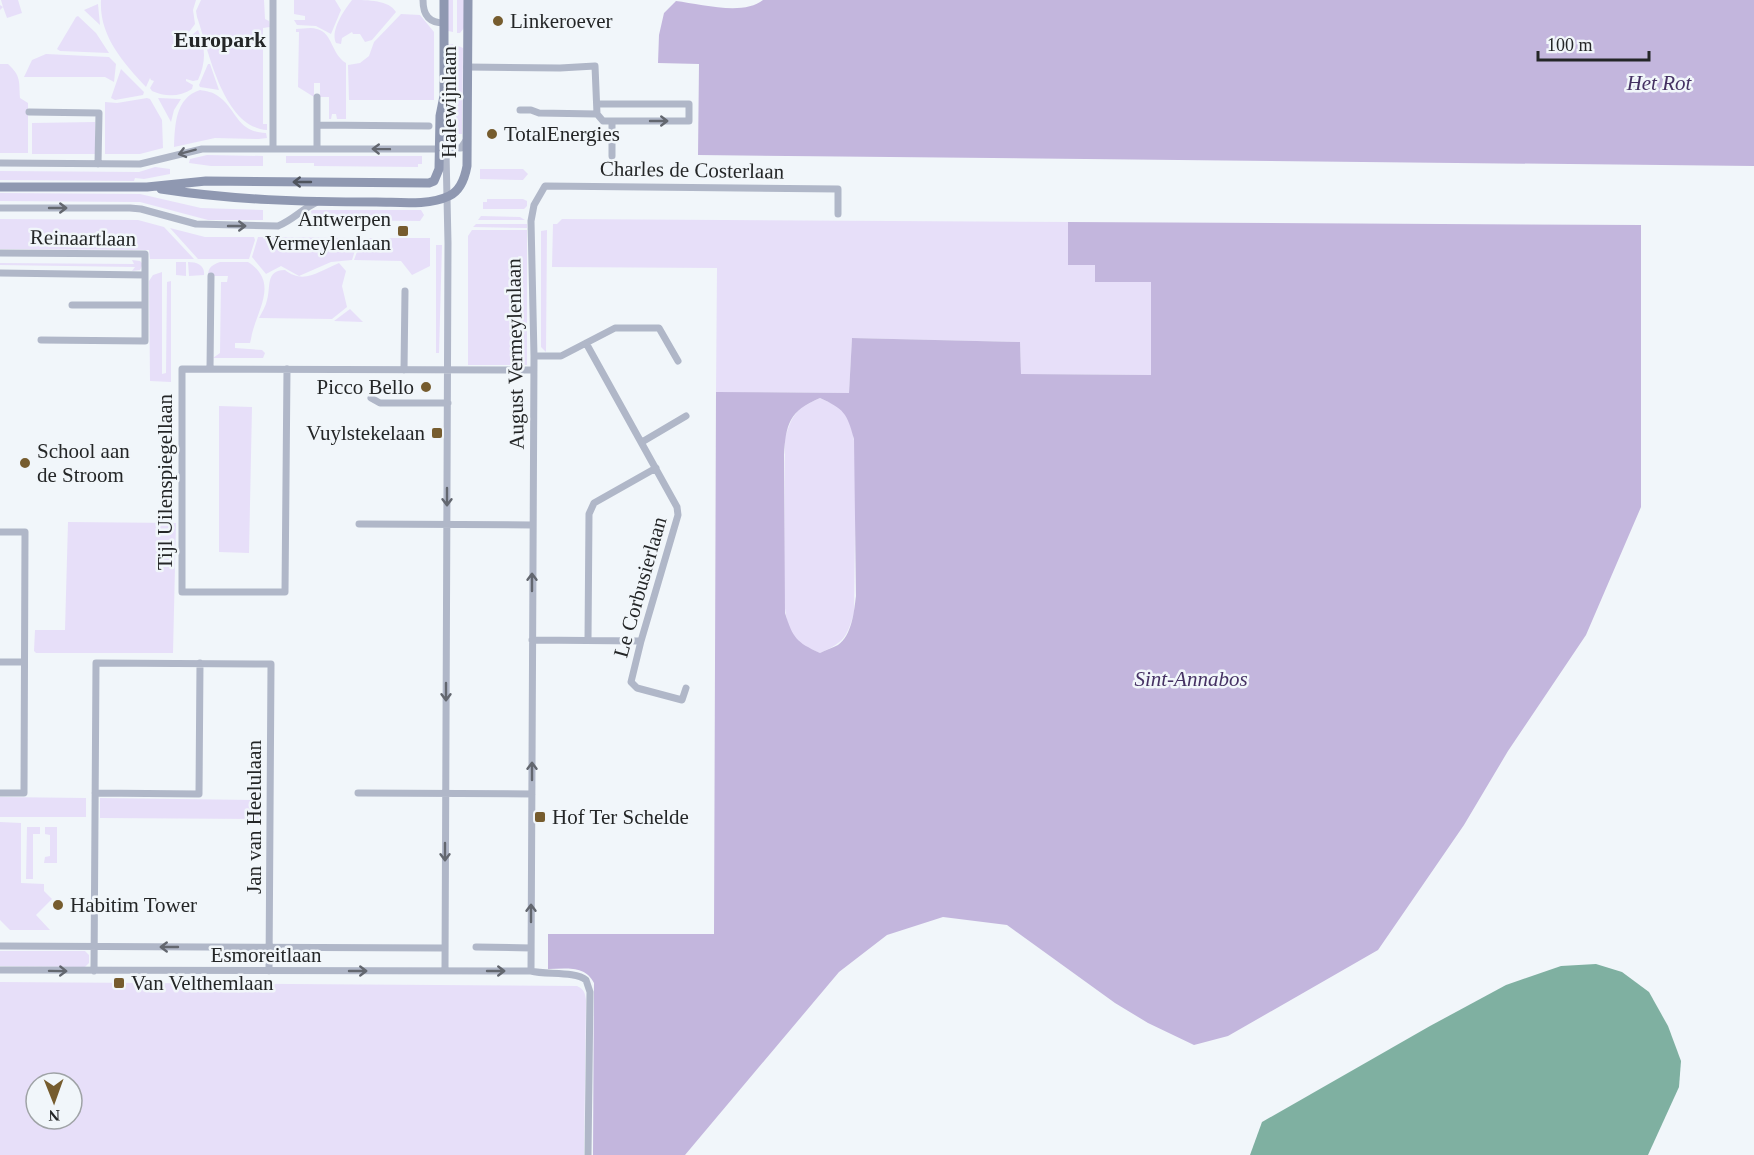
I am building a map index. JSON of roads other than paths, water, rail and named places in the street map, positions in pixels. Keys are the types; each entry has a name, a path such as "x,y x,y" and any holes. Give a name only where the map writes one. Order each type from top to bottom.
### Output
{"main road":[{"name":"Halewijnlaan","path":"443,147 440,116 444,96 444,0"},
{"name":"Halewijnlaan","path":"448,193 460,184 466,172 468,0"},
{"path":"0,187 147,187 207,181 429,183 438,176 443,147"},
{"path":"147,187 207,196 318,202 423,202 448,193"}],"street":[{"path":"273,0 273,148"},
{"name":"Halewijnlaan","path":"423,0 423,8 428,18 433,22 444,23"},
{"path":"467,67 595,66 597,114 603,121 689,121 689,104 597,104"},
{"path":"317,97 317,148"},
{"path":"520,110 539,113 597,114"},
{"path":"29,112 99,113 98,164"},
{"path":"612,121 612,156"},
{"path":"317,125 429,126"},
{"path":"0,163 140,164 202,149 461,148 467,139"},
{"name":"Halewijnlaan","path":"443,147 448,193"},
{"path":"429,183 439,183 448,193 445,971"},
{"name":"Charles de Costerlaan","path":"545,186 838,189 838,214"},
{"name":"August Vermeylenlaan","path":"531,971 534,356 531,222 534,206 545,186"},
{"path":"0,208 130,208 196,224 278,226 289,221 302,209 318,202"},
{"name":"Reinaartlaan","path":"0,254 145,254 145,341 41,340"},
{"name":"Reinaartlaan","path":"0,273 145,274"},
{"path":"211,276 210,369 534,370"},
{"path":"404,370 405,291"},
{"path":"72,305 145,305"},
{"path":"534,356 561,356 615,328 659,328 678,361"},
{"name":"Le Corbusierlaan","path":"586,343 677,507 678,515 631,678 634,686 682,700 686,688"},
{"name":"Tijl Uilenspiegellaan","path":"210,369 182,369 182,592 285,592 287,369"},
{"path":"370,398 380,403 448,403"},
{"path":"642,442 686,416"},
{"path":"588,640 589,514 594,503 656,468"},
{"path":"359,524 532,525"},
{"path":"0,532 25,532 24,793 0,793"},
{"path":"532,640 641,641"},
{"path":"0,662 24,662"},
{"path":"94,971 94,946 95,793 96,663 200,663 200,794 95,793"},
{"name":"Jan van Heelulaan","path":"200,663 271,664 269,971"},
{"path":"358,793 532,794"},
{"name":"Esmoreitlaan","path":"0,946 445,948"},
{"path":"476,947 531,948"},
{"name":"Esmoreitlaan","path":"0,970 531,971 544,974 576,975 585,980 589,986 588,1155"}],"place":[{"name":"Linkeroever","path":"498,21"},
{"name":"TotalEnergies","path":"492,134"},
{"name":"Antwerpen Vermeylenlaan","path":"403,231"},
{"name":"Picco Bello","path":"426,387"},
{"name":"Vuylstekelaan","path":"437,433"},
{"name":"School aan de Stroom","path":"25,463"},
{"name":"Hof Ter Schelde","path":"540,817"},
{"name":"Habitim Tower","path":"58,905"},
{"name":"Van Velthemlaan","path":"119,983"}],"district":[{"name":"Europark","path":"220,39"}],"park label":[{"name":"Het Rot","path":"1659,83"},
{"name":"Sint-Annabos","path":"1191,679"}]}
